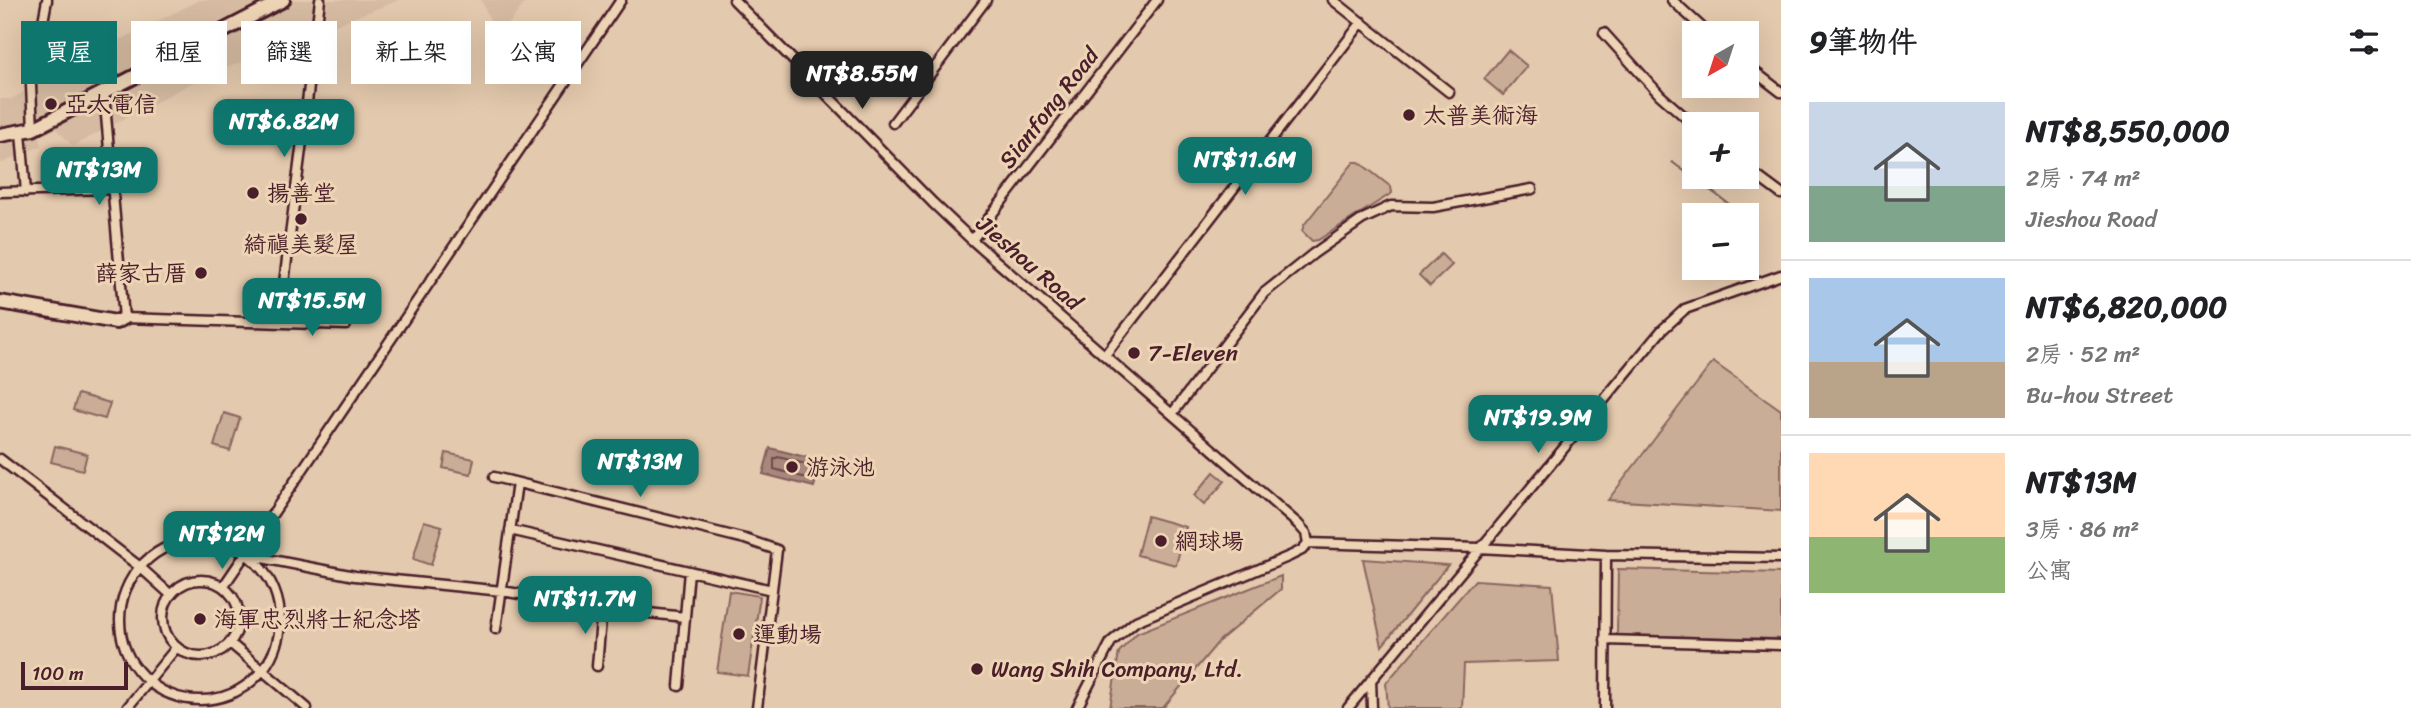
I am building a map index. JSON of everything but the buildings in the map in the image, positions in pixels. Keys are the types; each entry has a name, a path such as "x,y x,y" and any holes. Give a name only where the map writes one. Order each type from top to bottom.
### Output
{"street":[{"path":"26,192 30,64 39,43 47,0"},
{"path":"0,135 27,131 283,0"},
{"path":"279,322 320,0"},
{"path":"223,587 621,0"},
{"name":"Jieshou Road","path":"734,0 972,240 1298,524 1306,533 1308,543"},
{"path":"893,122 986,0"},
{"name":"Sianfong Road","path":"972,240 1157,0"},
{"path":"1333,0 1449,92"},
{"path":"1672,0 1695,21"},
{"path":"1105,355 1362,22"},
{"path":"1604,33 1660,95 1682,114"},
{"path":"1759,75 1781,92"},
{"path":"104,93 124,318"},
{"path":"1759,178 1781,194"},
{"path":"0,192 111,189"},
{"path":"1172,414 1264,293 1363,219 1391,206 1433,207 1532,189"},
{"path":"1348,708 1662,330 1685,309 1781,275"},
{"path":"0,294 124,318 346,325"},
{"path":"0,302 116,322 124,318"},
{"path":"0,459 171,594"},
{"path":"494,477 745,539 777,550 757,708"},
{"path":"496,629 517,484"},
{"path":"220,519 246,555 270,583 277,600 280,619 275,646 262,670 241,689 222,697 201,700 173,695 148,681 131,660 121,633 121,605 125,592 140,568 152,556 182,542 215,542 246,555 355,576 502,591 602,608 685,617"},
{"path":"510,530 772,590"},
{"path":"1077,708 1111,642 1136,621 1290,556 1302,550 1308,543 1606,555 1781,558"},
{"path":"1605,708 1606,555"},
{"path":"679,686 689,571"},
{"path":"189,582 212,582 223,587 234,600 239,618 238,627 230,643 214,654 204,656 185,653 176,648 169,639 162,616 171,594 189,582"},
{"path":"597,666 602,608"},
{"path":"1605,640 1781,645"},
{"path":"230,643 305,707"},
{"path":"128,708 176,648"},
{"path":"1371,680 1372,708"}],"shaded area":[{"path":"200,0 399,0 337,24 337,21 241,21 241,62 227,67 227,21 158,21"},
{"path":"481,0 527,0 511,21 490,21"},
{"path":"131,34 131,84 190,84 73,146 56,129 40,136 41,146 0,164 0,99 11,99 38,84 117,84 117,41"},
{"path":"1508,50 1527,66 1503,95 1484,79"},
{"path":"1354,162 1359,162 1391,187 1392,193 1318,240 1312,241 1302,231 1304,225"},
{"path":"1441,254 1452,265 1430,286 1419,275"},
{"path":"1713,362 1781,410 1781,511 1608,500"},
{"path":"78,394 110,403 105,419 73,410"},
{"path":"224,413 240,418 230,451 214,446"},
{"path":"55,446 87,454 83,470 51,462"},
{"path":"446,453 474,459 471,474 443,468"},
{"path":"1214,472 1225,481 1204,505 1194,496"},
{"name":"網球場","path":"1147,516 1186,527 1176,565 1137,555"},
{"path":"424,521 442,526 431,565 413,559"},
{"path":"1363,559 1448,565 1382,646"},
{"path":"1618,569 1781,573 1781,639 1617,635"},
{"path":"1281,576 1281,589 1219,641 1163,708 1110,708 1119,652 1137,633"},
{"path":"1475,580 1552,585 1559,661 1464,664 1462,708 1388,708 1386,683"},
{"name":"運動場","path":"729,591 760,596 748,676 717,672"}],"water":[{"name":"游泳池","path":"770,448 821,461 814,487 763,474"}],"waterway":[{"path":"1672,162 1728,203"}],"place":[{"name":"亞太電信","path":"51,104"},
{"name":"太普美術海","path":"1409,115"},
{"name":"揚善堂","path":"253,193"},
{"name":"綺禛美髮屋","path":"301,219"},
{"name":"薛家古厝","path":"201,273"},
{"name":"7-Eleven","path":"1134,353"},
{"name":"游泳池","path":"792,467"},
{"name":"網球場","path":"1161,541"},
{"name":"海軍忠烈將士紀念塔","path":"200,619"},
{"name":"運動場","path":"739,634"},
{"name":"Wang Shih Company, Ltd.","path":"977,669"}]}
